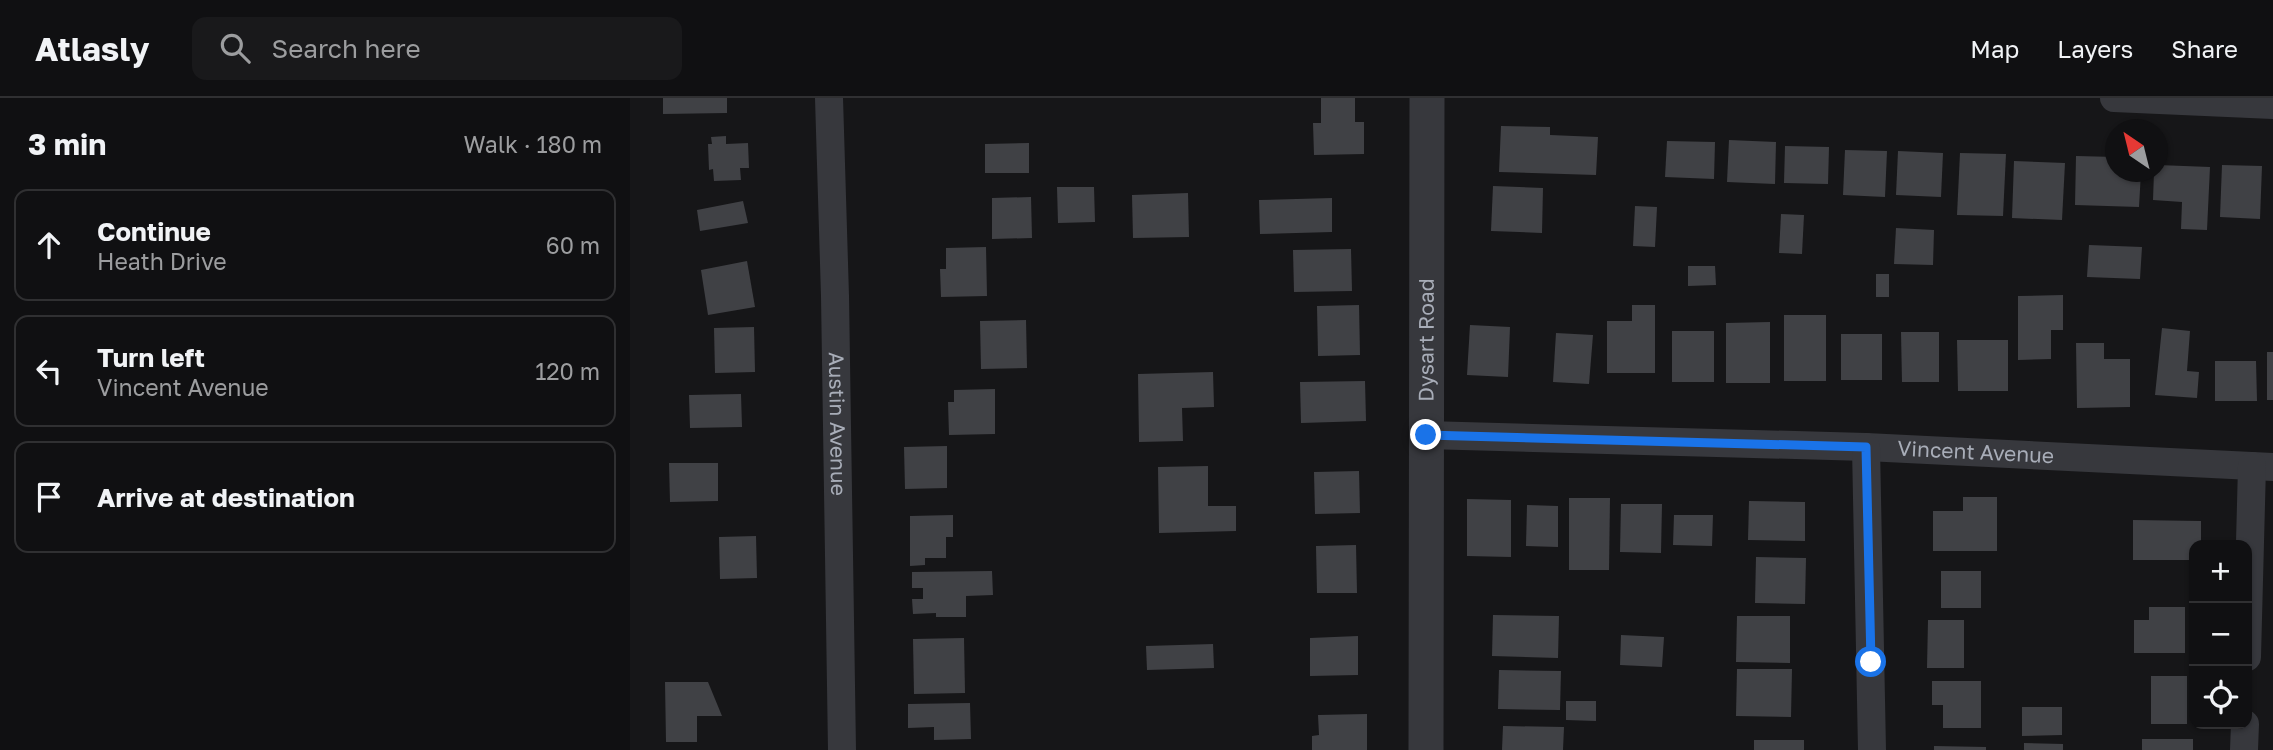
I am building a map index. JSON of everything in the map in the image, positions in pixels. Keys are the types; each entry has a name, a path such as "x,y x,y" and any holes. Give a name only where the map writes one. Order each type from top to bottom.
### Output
{"street":[{"name":"Austin Avenue","path":"829,98 842,750"},
{"name":"Dysart Road","path":"1426,750 1427,98"},
{"path":"2114,98 2273,105"},
{"name":"Vincent Avenue","path":"1426,435 1866,447 2263,466"},
{"path":"1866,447 1872,750"},
{"path":"2252,603 2263,466"},
{"path":"2244,750 2245,729"}],"building":[{"path":"663,98 727,98 727,113 663,114"},
{"path":"1321,98 1355,98 1355,122 1364,122 1364,154 1314,155 1313,123 1321,123"},
{"path":"1501,126 1550,127 1550,135 1598,137 1596,175 1499,172"},
{"path":"726,136 726,144 748,143 749,168 740,168 741,180 714,181 713,169 709,170 708,144 712,144 711,137"},
{"path":"1729,140 1776,142 1775,184 1727,182"},
{"path":"1667,141 1715,142 1714,179 1665,177"},
{"path":"1029,143 1029,173 985,173 985,144"},
{"path":"1785,146 1829,147 1828,184 1784,183"},
{"path":"1845,150 1887,151 1885,197 1843,195"},
{"path":"1898,151 1943,153 1941,197 1896,195"},
{"path":"1960,153 2006,154 2003,216 1957,215"},
{"path":"2076,156 2105,157 2105,182 2140,182 2139,207 2075,205"},
{"path":"2014,161 2065,163 2062,220 2012,218"},
{"path":"2168,165 2210,167 2207,230 2181,229 2182,202 2153,200 2154,182 2168,182"},
{"path":"2222,165 2262,166 2260,219 2220,217"},
{"path":"1493,186 1543,188 1542,233 1491,231"},
{"path":"1057,187 1094,187 1095,222 1058,223"},
{"path":"1188,193 1189,237 1133,238 1132,195"},
{"path":"1031,197 1032,238 992,239 992,198"},
{"path":"1332,198 1332,232 1260,234 1259,200"},
{"path":"743,201 748,223 700,231 697,210"},
{"path":"1635,206 1657,207 1655,247 1633,246"},
{"path":"1781,214 1804,215 1802,254 1779,253"},
{"path":"1896,228 1934,230 1933,265 1894,264"},
{"path":"2089,245 2142,247 2140,279 2087,277"},
{"path":"986,247 987,296 941,297 940,269 946,269 946,248"},
{"path":"1351,249 1352,291 1294,292 1293,250"},
{"path":"747,261 755,307 708,315 701,270"},
{"path":"1688,266 1715,266 1716,285 1688,286"},
{"path":"1876,274 1889,274 1889,297 1876,297"},
{"path":"2063,295 2063,330 2051,330 2051,359 2018,360 2018,296"},
{"path":"1359,305 1360,355 1318,356 1317,306"},
{"path":"1632,305 1655,305 1655,373 1607,373 1607,321 1632,321"},
{"path":"1784,315 1826,315 1826,381 1784,381"},
{"path":"1026,320 1027,368 981,369 980,321"},
{"path":"1770,322 1770,383 1726,383 1726,323"},
{"path":"1470,325 1510,327 1508,377 1467,375"},
{"path":"754,327 755,372 715,373 714,328"},
{"path":"2162,328 2190,331 2187,371 2199,372 2197,398 2155,395"},
{"path":"1672,331 1714,331 1714,382 1672,382"},
{"path":"1901,332 1939,332 1939,382 1902,382"},
{"path":"1556,333 1593,335 1589,384 1553,382"},
{"path":"1841,334 1882,334 1882,380 1841,380"},
{"path":"1957,340 2008,340 2008,391 1958,391"},
{"path":"2076,343 2104,343 2104,359 2130,359 2130,407 2077,408"},
{"path":"2267,352 2273,352 2273,400 2267,400"},
{"path":"2215,361 2256,361 2257,401 2215,401"},
{"path":"1213,372 1214,407 1182,408 1183,441 1139,442 1138,374"},
{"path":"1365,381 1366,421 1301,423 1300,382"},
{"path":"995,389 995,434 949,435 948,402 954,402 954,390"},
{"path":"741,394 742,427 690,428 689,395"},
{"path":"947,446 947,488 905,489 904,447"},
{"path":"669,463 718,463 718,501 670,502"},
{"path":"1208,466 1208,506 1236,506 1236,531 1159,533 1158,467"},
{"path":"1359,471 1360,513 1315,514 1314,472"},
{"path":"1963,497 1997,497 1997,551 1933,551 1933,511 1963,511"},
{"path":"1569,498 1610,498 1609,570 1569,570"},
{"path":"1467,499 1511,500 1511,557 1467,556"},
{"path":"1749,501 1805,502 1805,541 1748,540"},
{"path":"1621,504 1662,504 1661,553 1620,552"},
{"path":"1527,505 1558,506 1558,547 1526,546"},
{"path":"953,515 953,537 946,537 946,558 925,558 925,565 910,566 910,516"},
{"path":"1674,515 1713,515 1712,546 1673,545"},
{"path":"2133,520 2201,521 2201,540 2189,540 2189,560 2133,560"},
{"path":"756,536 757,578 720,579 719,537"},
{"path":"1356,545 1357,593 1317,593 1316,546"},
{"path":"1756,557 1806,558 1805,604 1755,603"},
{"path":"992,571 993,595 966,596 966,617 936,617 936,613 913,614 912,599 923,599 923,588 912,588 912,572"},
{"path":"1941,571 1981,571 1981,608 1941,608"},
{"path":"2149,607 2185,607 2185,653 2134,653 2134,620 2149,620"},
{"path":"1493,615 1559,616 1558,658 1492,656"},
{"path":"1737,616 1790,616 1790,663 1736,662"},
{"path":"1928,620 1964,620 1964,668 1927,668"},
{"path":"1621,635 1664,637 1662,667 1620,665"},
{"path":"1358,636 1358,675 1310,676 1310,638"},
{"path":"964,638 965,693 914,694 913,639"},
{"path":"1213,644 1214,668 1147,670 1146,646"},
{"path":"1737,669 1792,669 1791,717 1736,716"},
{"path":"1499,670 1561,671 1560,710 1498,709"},
{"path":"2151,676 2187,676 2187,724 2151,724"},
{"path":"1932,681 1981,681 1981,728 1943,728 1943,705 1932,705"},
{"path":"665,682 708,682 722,716 697,716 697,742 666,742"},
{"path":"1566,701 1596,701 1596,721 1566,720"},
{"path":"970,703 971,739 934,740 934,727 908,728 908,704"},
{"path":"2022,707 2062,707 2062,735 2022,736"},
{"path":"1367,714 1367,750 1312,750 1312,736 1319,735 1318,715"},
{"path":"1503,726 1564,727 1563,750 1502,750"},
{"path":"2142,739 2193,739 2193,750 2142,750"},
{"path":"1754,740 1804,740 1804,750 1754,750"},
{"path":"2024,743 2063,744 2063,750 2024,750"},
{"path":"1934,746 1986,747 1986,750 1934,750"}],"route":[{"path":"1426,435 1866,447 1871,662"}]}
